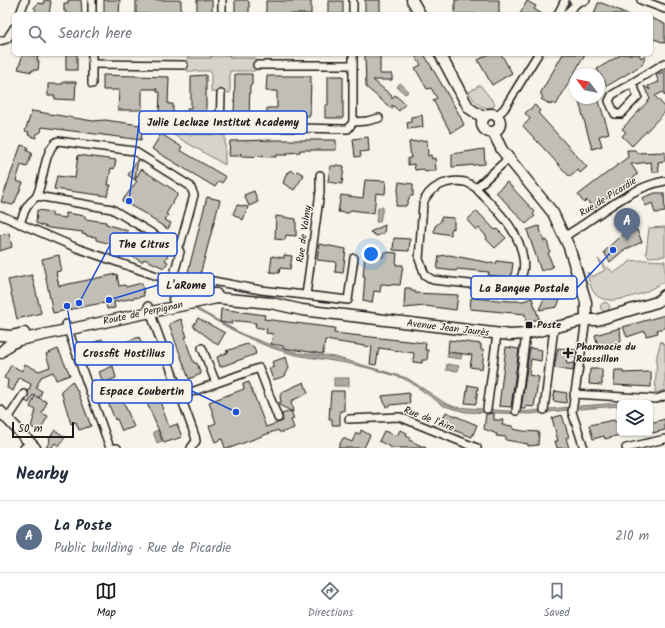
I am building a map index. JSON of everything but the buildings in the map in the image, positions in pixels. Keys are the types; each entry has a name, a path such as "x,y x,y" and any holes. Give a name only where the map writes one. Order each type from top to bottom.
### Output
{"street":[{"path":"21,12 25,0"},
{"path":"92,0 92,12"},
{"path":"222,0 222,12"},
{"path":"353,0 353,12"},
{"path":"412,0 419,12"},
{"path":"559,12 565,0"},
{"path":"567,12 575,1 586,0"},
{"path":"642,0 665,9"},
{"path":"0,41 7,39 12,31"},
{"path":"92,56 92,84"},
{"path":"151,116 169,125 348,129 353,122 353,56"},
{"path":"441,56 469,108 484,118"},
{"path":"493,132 488,132 484,129 482,123 484,118 488,115 496,116 504,109 537,56"},
{"path":"632,84 638,96 621,114 614,114 609,99 612,94 632,84 665,63"},
{"path":"92,64 184,65"},
{"path":"257,65 353,65"},
{"path":"220,127 221,94"},
{"path":"493,132 499,126 499,121 496,116"},
{"path":"353,122 379,118"},
{"path":"493,132 509,158 554,213 564,236 586,302 586,320 572,409 584,448"},
{"path":"20,224 26,207 37,196 51,148 54,143 58,141 134,151 190,186 193,190 194,195 183,238 177,246"},
{"path":"476,188 509,158"},
{"name":"Rue de Valmy","path":"306,295 320,192 320,175"},
{"name":"Rue de Picardie","path":"564,236 627,194 652,183 665,181"},
{"path":"452,182 465,182 476,188 510,226 520,249 525,270 523,277 516,286 507,288 433,280 425,275 420,267 419,259 423,204 425,197 438,185 452,182"},
{"path":"37,196 112,209 174,246 177,246 180,252 172,281"},
{"path":"0,215 77,248 172,281 197,297 213,281 254,289 348,300 354,258"},
{"name":"Route de Perpignan","path":"0,353 10,344 19,340 67,327 197,297 227,298"},
{"name":"Avenue Jean Jaurès","path":"227,298 271,303 302,310 497,334 526,334 586,320 597,320 662,300"},
{"path":"149,309 195,436 196,441 191,448"},
{"path":"67,327 110,448 117,448"},
{"name":"Route de Perpignan","path":"0,335 11,336 67,327"},
{"path":"544,410 554,328"},
{"path":"487,409 497,334"},
{"path":"516,410 526,334"},
{"path":"202,348 216,383"},
{"path":"180,396 259,368 278,418"},
{"path":"7,420 24,394"},
{"path":"574,394 656,399 665,396"},
{"path":"0,411 29,447"},
{"name":"Rue de l'Aire","path":"349,419 400,417 477,448"},
{"path":"626,448 665,439"}],"shaded area":[{"path":"211,56 230,56 230,58 255,58 255,71 230,71 230,93 211,92 211,71 187,71 187,58 211,58"},
{"path":"400,83 408,90 407,93 405,94 397,87"},
{"path":"480,85 495,104 493,107 488,108 481,106 469,92"},
{"path":"172,134 225,135 225,165"},
{"path":"378,207 383,207 380,222 376,222"},
{"path":"665,227 665,256 648,257 646,253 649,228"},
{"path":"598,259 614,273 631,261 665,261 665,282 645,292 627,298 612,300 600,298 592,289 587,273 588,272 592,277 605,270"},
{"path":"605,302 610,307 605,312 600,307"},
{"path":"196,308 242,334 276,347 299,353 335,357 407,378 445,403 455,407 521,412 569,407 568,410 531,414 465,412 444,406 402,378 377,370 342,362 291,354 261,344 196,310"},
{"path":"661,341 665,345 665,390 655,393 657,355"},
{"path":"448,352 462,354 461,359 447,357"},
{"path":"447,364 459,366 458,371 446,370"},
{"path":"334,378 349,378 349,386 334,386"},
{"path":"617,403 617,406 579,409 579,406"},
{"path":"158,430 162,441 157,443 153,432"}],"place":[{"name":"Julie Lecluze Institut Academy","path":"129,201"},
{"name":"La Poste","path":"627,241"},
{"name":"La Banque Postale","path":"613,250"},
{"name":"L'aRome","path":"109,300"},
{"name":"The Citrus","path":"79,303"},
{"name":"Crossfit Hostilius","path":"67,306"},
{"name":"Poste","path":"529,325"},
{"name":"Pharmacie du Roussillon","path":"568,353"},
{"name":"Espace Coubertin","path":"236,412"}]}
